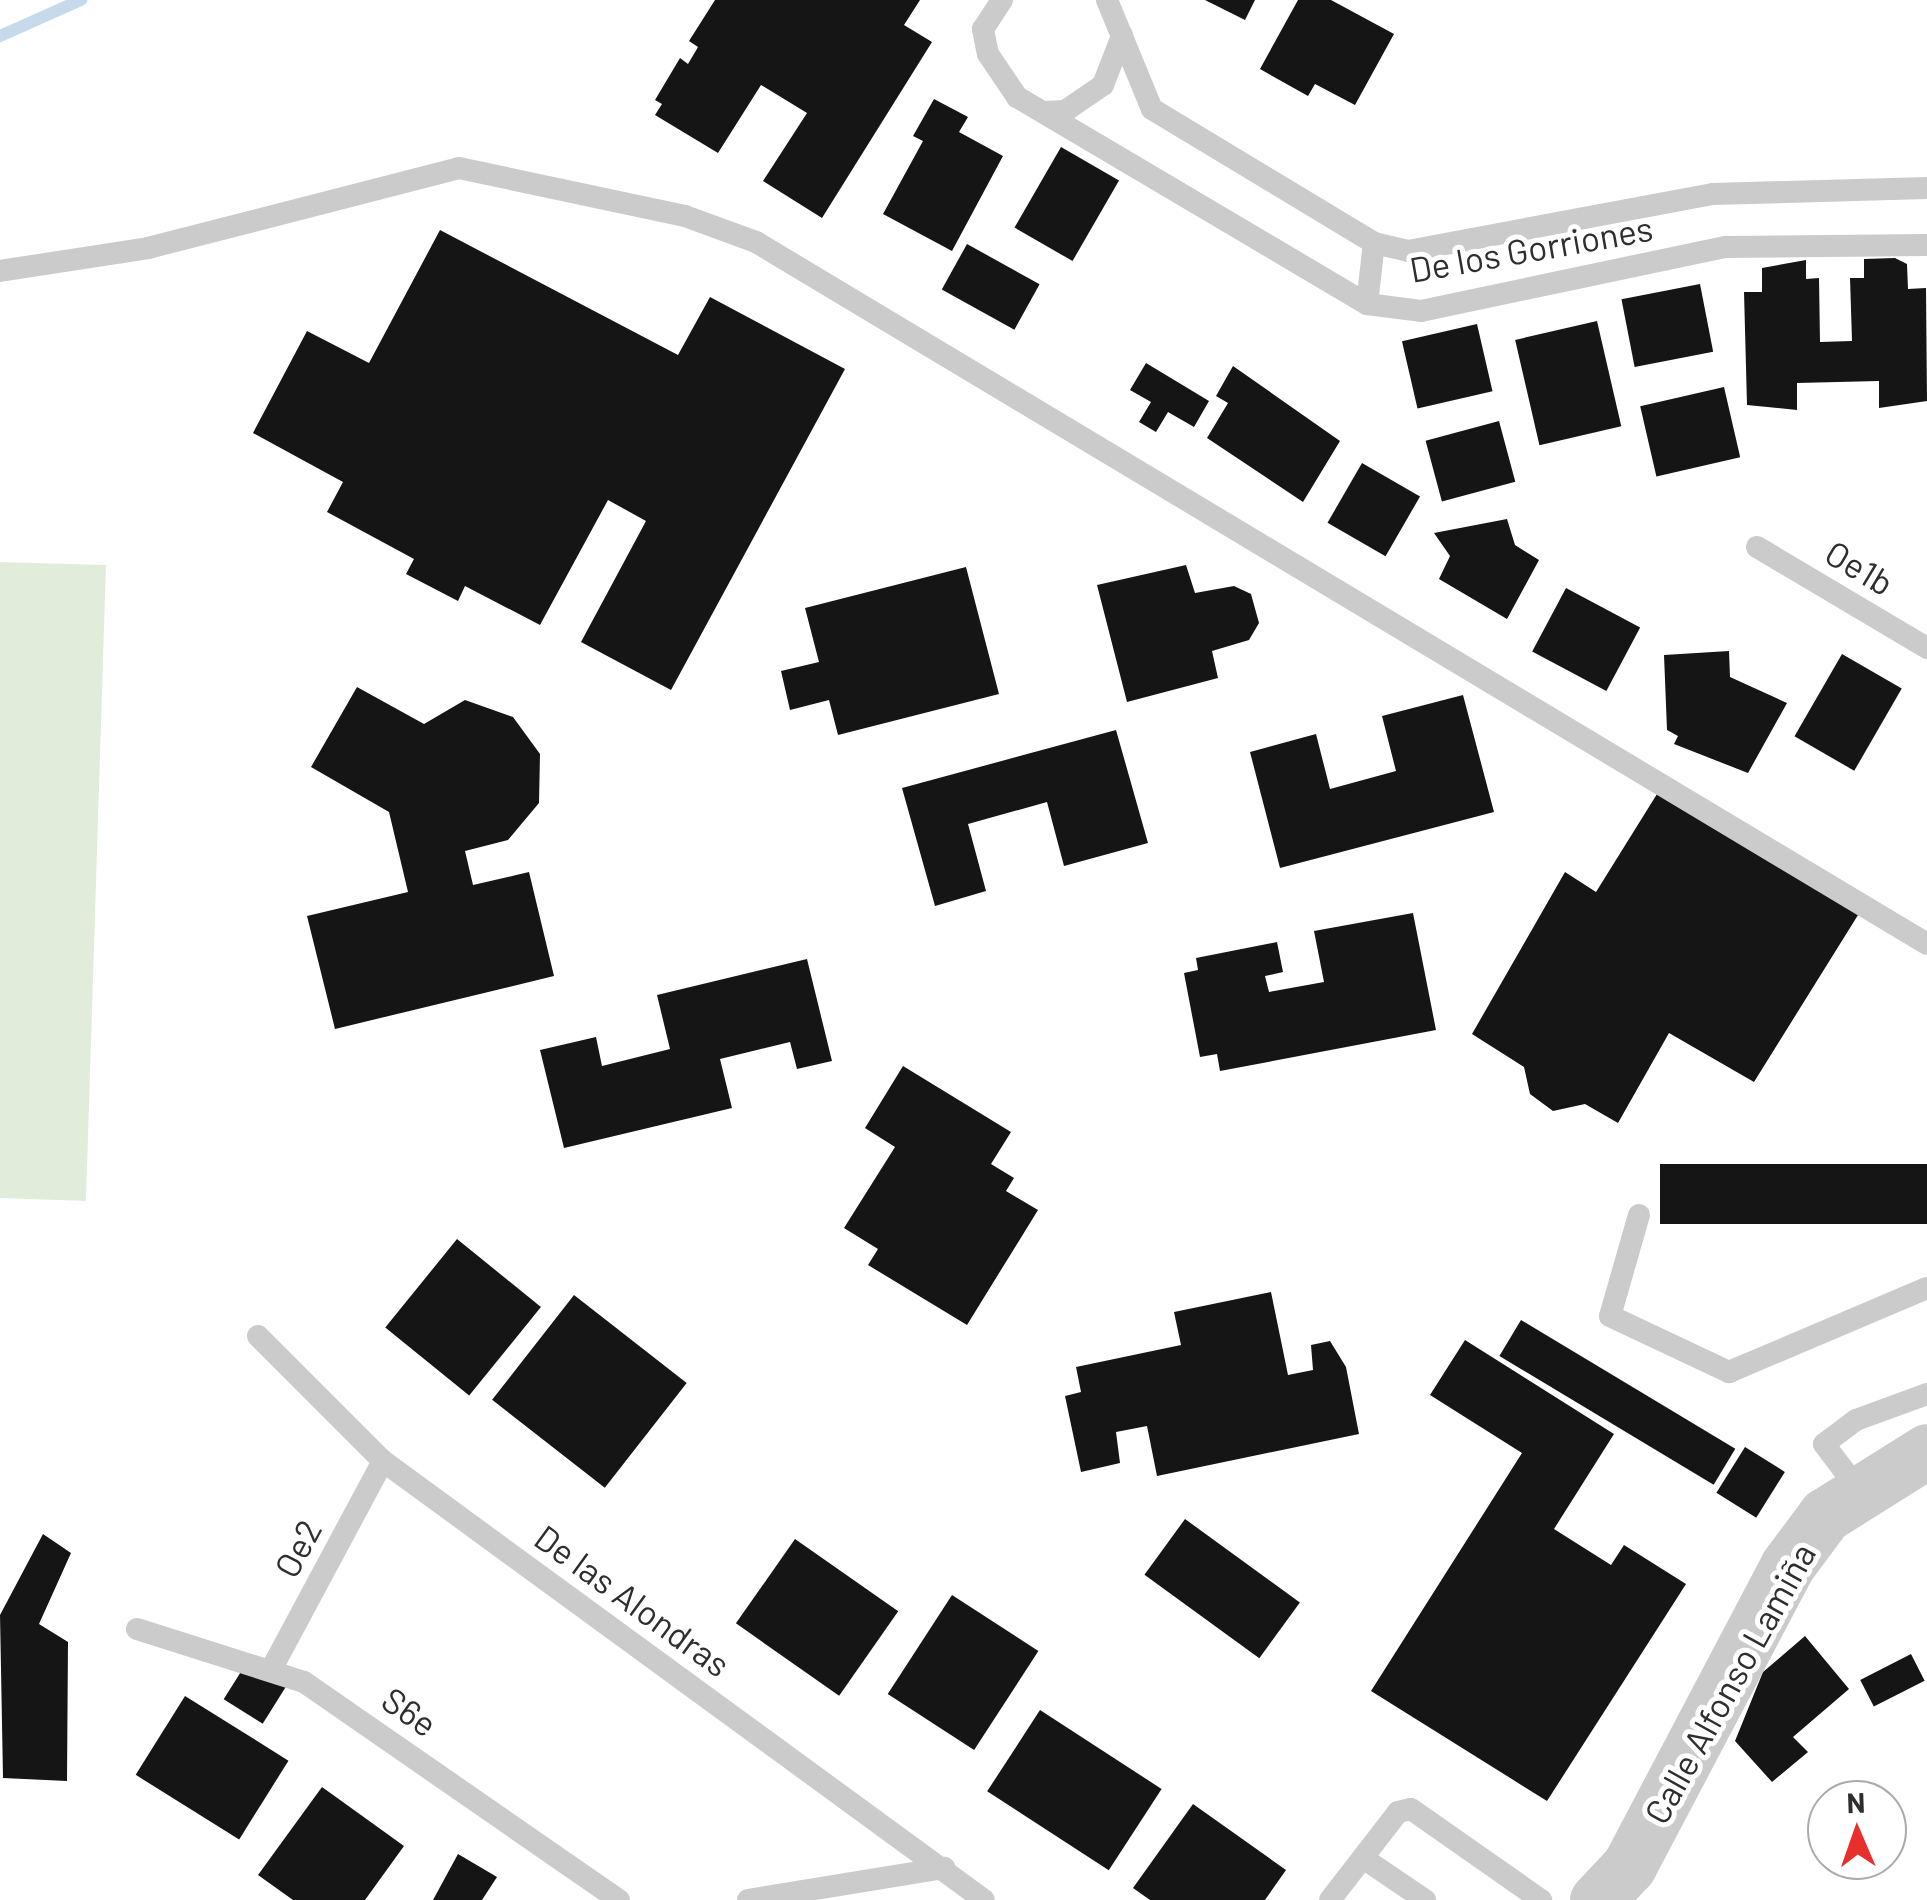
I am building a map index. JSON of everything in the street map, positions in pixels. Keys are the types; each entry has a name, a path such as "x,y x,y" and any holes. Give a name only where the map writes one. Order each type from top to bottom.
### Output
{"street":[{"name":"Calle Alfonso Lamiña","path":"1597,1900 1629,1866 1787,1566 1825,1515 1858,1489 1927,1450"}],"lane":[{"name":"De los Gorriones","path":"1002,0 983,29 988,54 1017,97 1367,304 1421,311 1726,247 1927,244"},
{"name":"De los Gorriones","path":"1106,0 1152,110 1374,243 1408,251 1714,194 1927,188"},
{"path":"1044,112 1065,111 1103,85 1122,36"},
{"path":"0,270 148,248 458,168 685,216 756,242 1927,944"},
{"path":"1367,304 1374,243"},
{"name":"Oe1b","path":"1757,547 1927,648"},
{"path":"1639,1215 1610,1316 1729,1372 1927,1288"},
{"name":"De las Alondras","path":"258,1336 383,1460 984,1900"},
{"path":"1858,1489 1824,1444 1856,1420 1927,1394"},
{"name":"Oe2","path":"272,1668 383,1460"},
{"name":"S6e","path":"137,1629 272,1668 333,1700 620,1900"},
{"path":"1330,1900 1363,1858 1411,1809 1540,1900"},
{"path":"1363,1858 1425,1900"},
{"path":"748,1900 944,1868"}],"green space":[{"path":"0,562 106,565 86,1201 0,1198"}],"building":[{"path":"715,0 920,0 904,25 932,42 822,218 763,181 807,113 761,85 718,153 655,115 662,104 655,100 680,58 688,64 698,47 689,41"},
{"path":"1205,0 1255,0 1245,20"},
{"path":"1298,0 1331,0 1394,34 1355,105 1315,84 1308,96 1260,69"},
{"path":"934,99 968,117 959,132 1003,156 952,251 883,214 923,141 913,136"},
{"path":"1061,147 1119,180 1073,261 1014,228"},
{"path":"440,230 678,355 710,297 845,369 671,690 581,642 646,521 608,500 540,625 465,586 458,601 406,574 414,559 327,512 343,482 253,433 307,331 369,363"},
{"path":"967,244 1040,284 1014,330 942,289"},
{"path":"1895,258 1907,264 1908,289 1926,288 1927,401 1879,408 1879,381 1797,383 1797,410 1747,405 1744,292 1762,292 1762,268 1806,260 1806,279 1819,278 1820,342 1852,341 1850,278 1864,278 1864,259"},
{"path":"1700,284 1713,352 1635,367 1621,299"},
{"path":"1597,321 1621,426 1539,445 1515,340"},
{"path":"1477,324 1493,391 1417,409 1402,341"},
{"path":"1146,363 1209,401 1194,427 1168,412 1156,432 1139,422 1151,402 1130,390"},
{"path":"1233,366 1340,441 1303,502 1207,438 1228,403 1216,396"},
{"path":"1724,387 1740,457 1656,477 1640,406"},
{"path":"1499,421 1515,482 1442,502 1426,441"},
{"path":"1362,463 1420,496 1386,556 1328,523"},
{"path":"1507,519 1515,545 1539,560 1507,619 1439,579 1450,556 1434,533"},
{"path":"1186,565 1195,593 1234,586 1251,594 1259,623 1249,640 1212,651 1218,678 1127,702 1097,585"},
{"path":"966,567 999,694 838,735 829,700 790,710 781,671 819,662 805,608"},
{"path":"1566,588 1640,627 1606,691 1532,652"},
{"path":"1729,651 1730,677 1787,703 1748,773 1674,744 1678,736 1667,730 1664,655"},
{"path":"1842,654 1902,688 1854,771 1794,736"},
{"path":"357,687 424,724 465,700 513,717 540,754 539,803 508,840 465,851 473,885 529,872 554,976 335,1029 307,916 408,892 389,812 311,767"},
{"path":"1463,695 1494,812 1280,868 1250,752 1316,734 1330,789 1396,771 1382,716"},
{"path":"1116,730 1148,843 1064,866 1047,802 968,824 986,891 935,906 902,788"},
{"path":"1662,786 1863,907 1754,1082 1669,1033 1618,1123 1585,1104 1553,1111 1530,1094 1524,1067 1472,1034 1565,872 1596,892"},
{"path":"1413,913 1436,1030 1220,1071 1217,1054 1200,1057 1184,973 1198,970 1196,958 1277,942 1283,972 1265,976 1269,992 1324,982 1314,931"},
{"path":"807,959 832,1061 797,1069 790,1042 720,1059 732,1108 564,1148 540,1050 596,1037 602,1066 670,1049 657,995"},
{"path":"903,1066 1011,1132 991,1164 1014,1178 1006,1191 1038,1210 967,1325 868,1265 878,1249 844,1228 895,1147 865,1128"},
{"path":"1660,1164 1927,1164 1927,1224 1660,1224"},
{"path":"457,1239 541,1307 469,1396 385,1328"},
{"path":"1271,1292 1288,1375 1313,1370 1311,1345 1330,1341 1346,1367 1359,1434 1157,1476 1147,1426 1116,1432 1120,1463 1081,1472 1065,1396 1081,1392 1076,1367 1181,1345 1174,1312"},
{"path":"574,1295 687,1383 605,1488 492,1400"},
{"path":"1521,1320 1735,1449 1714,1485 1499,1356"},
{"path":"1465,1340 1614,1434 1554,1529 1611,1565 1624,1545 1686,1584 1547,1801 1371,1691 1522,1453 1430,1395"},
{"path":"1745,1447 1785,1472 1756,1518 1716,1493"},
{"path":"1185,1519 1300,1602 1259,1658 1144,1575"},
{"path":"43,1534 71,1553 39,1624 68,1642 67,1781 3,1778 0,1615"},
{"path":"795,1539 898,1611 839,1696 736,1623"},
{"path":"952,1595 1038,1651 974,1750 888,1694"},
{"path":"1805,1636 1849,1689 1793,1737 1808,1752 1772,1782 1735,1741 1763,1672"},
{"path":"1911,1654 1925,1681 1874,1707 1860,1680"},
{"path":"247,1662 286,1686 263,1724 224,1699"},
{"path":"185,1696 288,1761 239,1840 136,1775"},
{"path":"1040,1710 1162,1789 1109,1870 987,1791"},
{"path":"322,1787 404,1846 365,1900 293,1900 258,1875"},
{"path":"1193,1804 1286,1870 1265,1900 1150,1900 1133,1888"},
{"path":"458,1854 497,1877 482,1900 433,1900"}],"waterway":[{"path":"0,36 81,0"}]}
